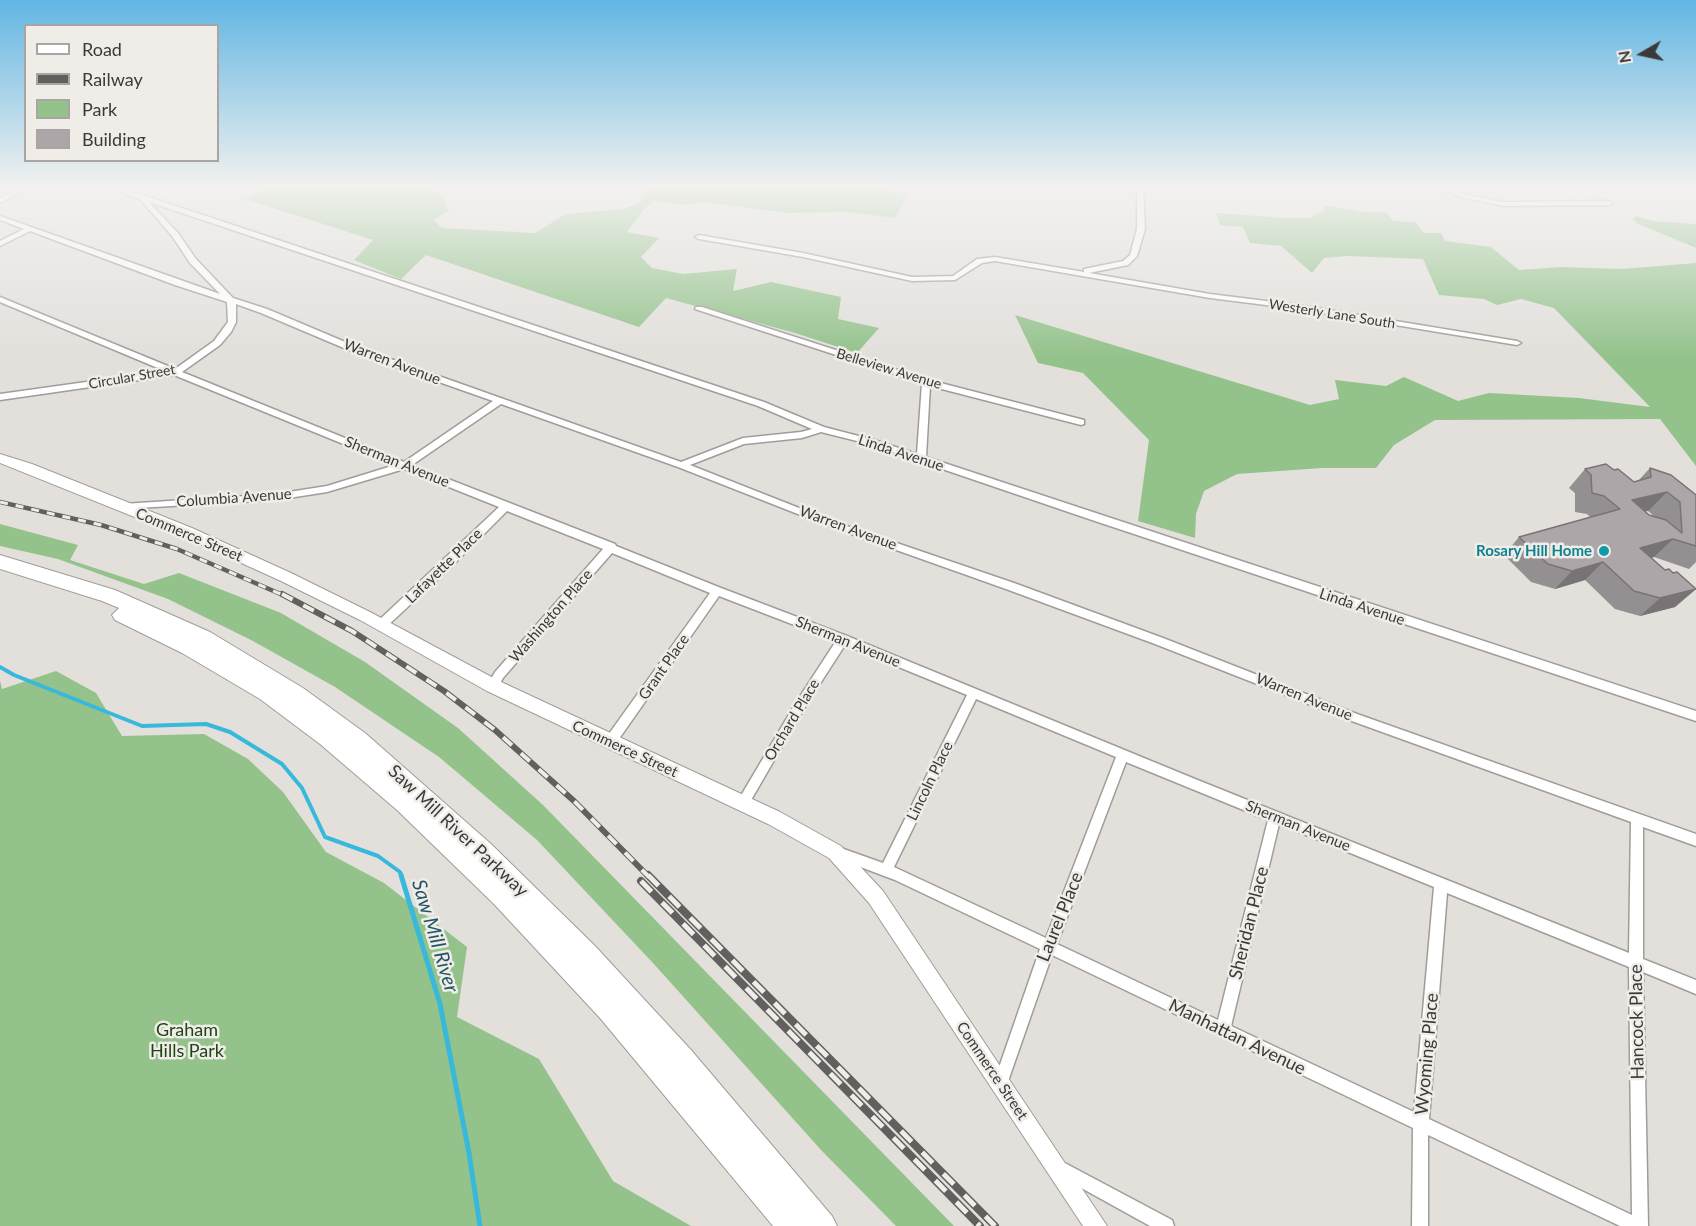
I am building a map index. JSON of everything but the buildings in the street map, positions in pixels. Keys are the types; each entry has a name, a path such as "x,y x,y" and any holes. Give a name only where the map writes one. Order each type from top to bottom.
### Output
{"highway":[{"name":"Saw Mill River Parkway","path":"0,562 92,589 187,630 265,674 312,705 357,740 450,820 568,936 642,1015 822,1226"},
{"name":"Saw Mill River Parkway","path":"0,574 102,607 174,639 260,688 343,749 453,848 554,950 666,1075 792,1226"}],"main road":[{"name":"Commerce Street","path":"0,458 27,466 234,553 381,625 493,686 743,803 835,852 876,897 1096,1226"}],"street":[{"name":"Warren Avenue","path":"65,243 307,327 354,349 681,465 829,523 1160,641 1353,717 1696,840"},
{"path":"179,243 213,284 232,302"},
{"name":"Linda Avenue","path":"278,243 761,404 821,429 871,442 1696,716"},
{"name":"Westerly Lane South","path":"735,243 803,255 912,279 955,278 980,261 989,259 1517,343"},
{"path":"1078,272 1125,263 1133,256 1137,243"},
{"name":"Sherman Avenue","path":"0,299 506,506 974,692 1123,755 1696,987"},
{"name":"Circular Street","path":"0,397 176,372 217,343 228,330 232,322 232,302"},
{"name":"Belleview Avenue","path":"699,309 926,382 1081,422"},
{"path":"921,459 926,382"},
{"name":"Columbia Avenue","path":"122,507 276,497 327,489 406,465 501,400"},
{"path":"681,465 743,441 802,435 821,429"},
{"name":"Lafayette Place","path":"381,625 506,506"},
{"name":"Washington Place","path":"493,686 499,675 611,547"},
{"name":"Grant Place","path":"610,742 717,591"},
{"name":"Orchard Place","path":"743,803 801,704 843,639"},
{"name":"Lincoln Place","path":"886,870 974,692"},
{"name":"Laurel Place","path":"1000,1082 1047,946 1053,938 1123,755"},
{"name":"Sheridan Place","path":"1223,1029 1275,816"},
{"name":"Hancock Place","path":"1637,819 1638,1226"},
{"name":"Manhattan Avenue","path":"835,852 886,870 1638,1226"},
{"name":"Wyoming Place","path":"1420,1226 1421,1123 1441,883"},
{"path":"1056,1166 1166,1226"}],"green space":[{"path":"370,243 654,243 641,257 652,268 683,274 737,269 733,291 771,282 841,297 838,319 879,328 857,353 795,333 666,298 639,327 426,255 401,279 354,260"},
{"path":"1252,243 1462,243 1491,247 1519,270 1562,267 1621,269 1696,263 1696,466 1660,419 1435,420 1394,445 1376,468 1322,468 1237,474 1204,491 1196,514 1195,538 1138,521 1149,440 1083,373 1038,363 1015,315 1310,405 1339,399 1335,380 1386,386 1404,377 1458,401 1489,393 1579,398 1650,407 1554,308 1521,299 1497,305 1484,299 1439,295 1423,259 1347,256 1324,258 1312,273 1281,246"},
{"path":"1685,243 1696,243 1696,248"},
{"path":"0,524 78,545 70,560 144,584 179,573 281,613 365,662 458,728 543,805 954,1226 896,1226 822,1151 653,963 537,840 439,757 335,687 253,641 168,599 58,559 0,546"},
{"name":"Graham Hills Park","path":"56,671 96,693 122,736 204,734 248,759 283,792 326,852 384,883 467,947 457,1017 539,1059 613,1181 691,1226 0,1226 0,681 2,689"}],"waterway":[{"name":"Saw Mill River","path":"0,667 14,675 142,726 206,724 230,732 282,764 302,788 325,837 378,856 400,872 402,877"},
{"name":"Saw Mill River","path":"401,875 440,1004 469,1153 480,1226"}],"railway":[{"path":"0,502 101,525 177,549 285,596"},
{"path":"282,594 352,631 444,691 495,730 574,801 649,877"},
{"path":"648,875 995,1226"},
{"path":"641,881 980,1226"}],"place":[{"name":"Rosary Hill Home","path":"1604,551"}]}
